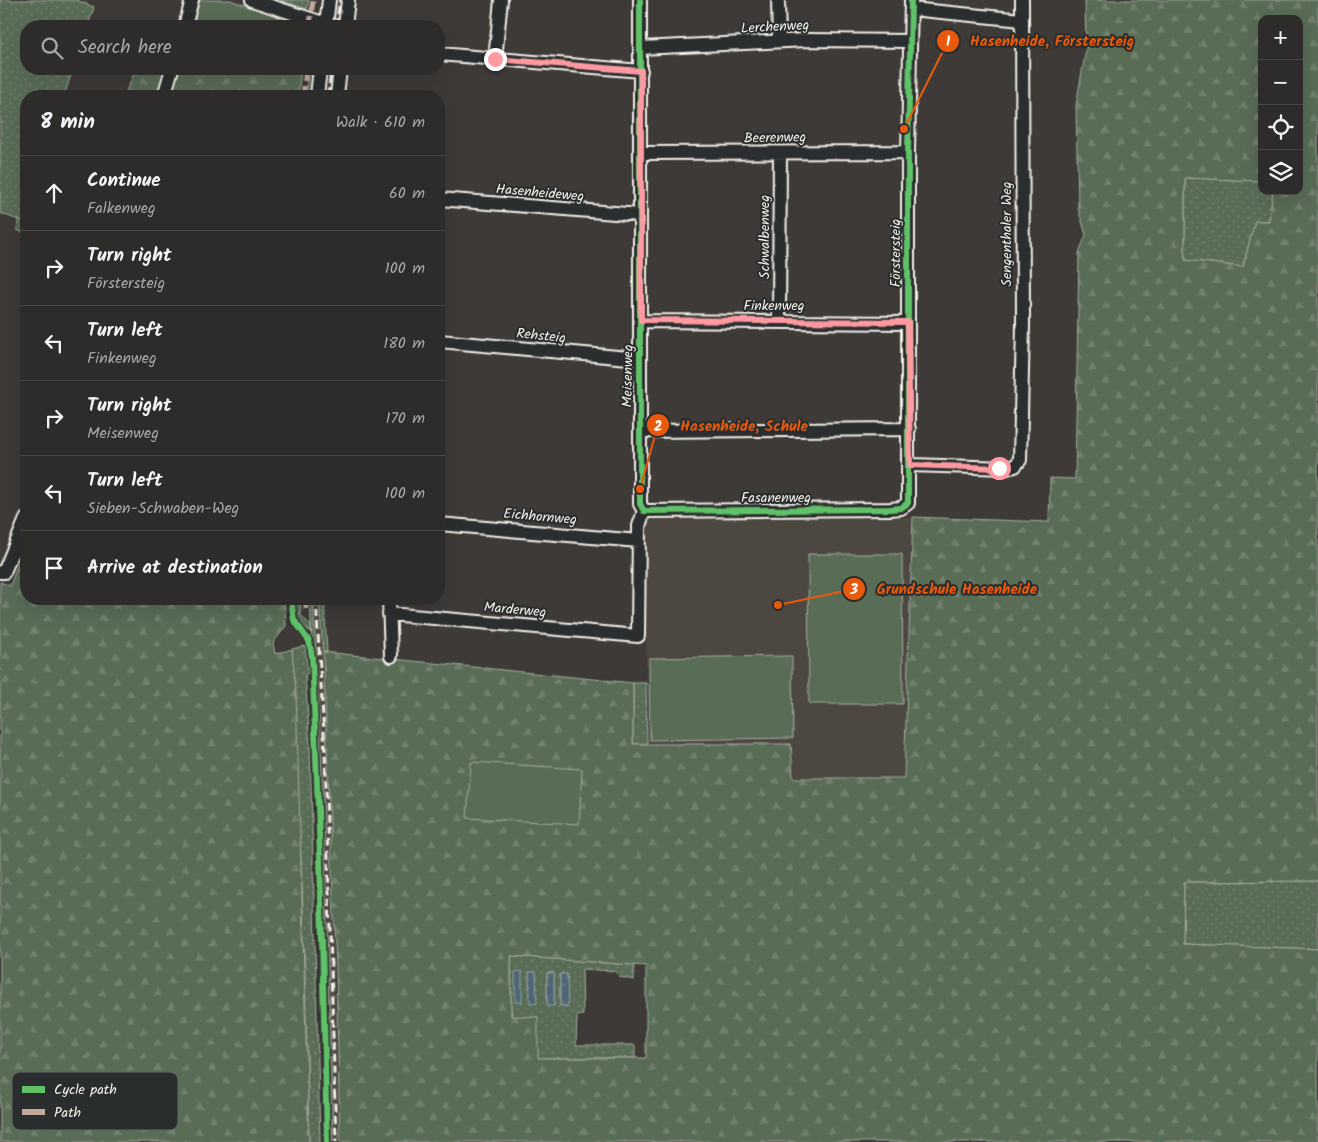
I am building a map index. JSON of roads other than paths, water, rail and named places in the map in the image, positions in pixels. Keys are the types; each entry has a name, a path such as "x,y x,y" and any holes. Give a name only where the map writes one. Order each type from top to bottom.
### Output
{"street":[{"path":"187,20 192,0"},
{"path":"252,0 311,20"},
{"path":"327,20 329,0"},
{"path":"346,20 348,0"},
{"path":"495,59 501,0"},
{"name":"Meisenweg","path":"638,636 639,521 644,511 640,500 642,48 640,0"},
{"path":"778,0 779,41"},
{"name":"Sengenthaler Weg","path":"910,465 999,468 1015,466 1019,463 1022,344 1022,0"},
{"path":"911,4 1022,20"},
{"name":"Förstersteig","path":"907,505 910,497 908,152 911,4"},
{"name":"Lerchenweg","path":"642,48 779,41 910,40"},
{"path":"445,55 641,71"},
{"path":"166,90 170,75"},
{"path":"318,90 319,75"},
{"path":"338,90 339,75"},
{"name":"Beerenweg","path":"642,153 908,152"},
{"name":"Schwalbenweg","path":"779,321 780,153"},
{"name":"Hasenheideweg","path":"445,199 640,215"},
{"name":"Finkenweg","path":"641,320 908,322"},
{"name":"Rehsteig","path":"445,342 640,359"},
{"path":"640,431 909,429"},
{"name":"Fasanenweg","path":"644,511 890,509 907,505"},
{"name":"Eichhornweg","path":"445,524 639,540"},
{"path":"1,576 20,533"},
{"path":"388,605 391,656"},
{"name":"Marderweg","path":"389,614 638,636"}],"water":[{"path":"522,971 522,1002 515,1002 515,972"},
{"path":"529,972 536,972 537,1003 530,1003"},
{"path":"547,973 554,973 554,1006 547,1006"},
{"path":"560,974 567,974 568,1006 560,1006"}],"railway":[{"path":"337,20 340,0"},
{"path":"329,90 330,75"},
{"path":"316,605 325,752 336,1142"}],"place":[{"name":"Hasenheide, Förstersteig","path":"904,129"},
{"name":"Hasenheide, Schule","path":"640,489"},
{"name":"Grundschule Hasenheide","path":"778,605"}]}
